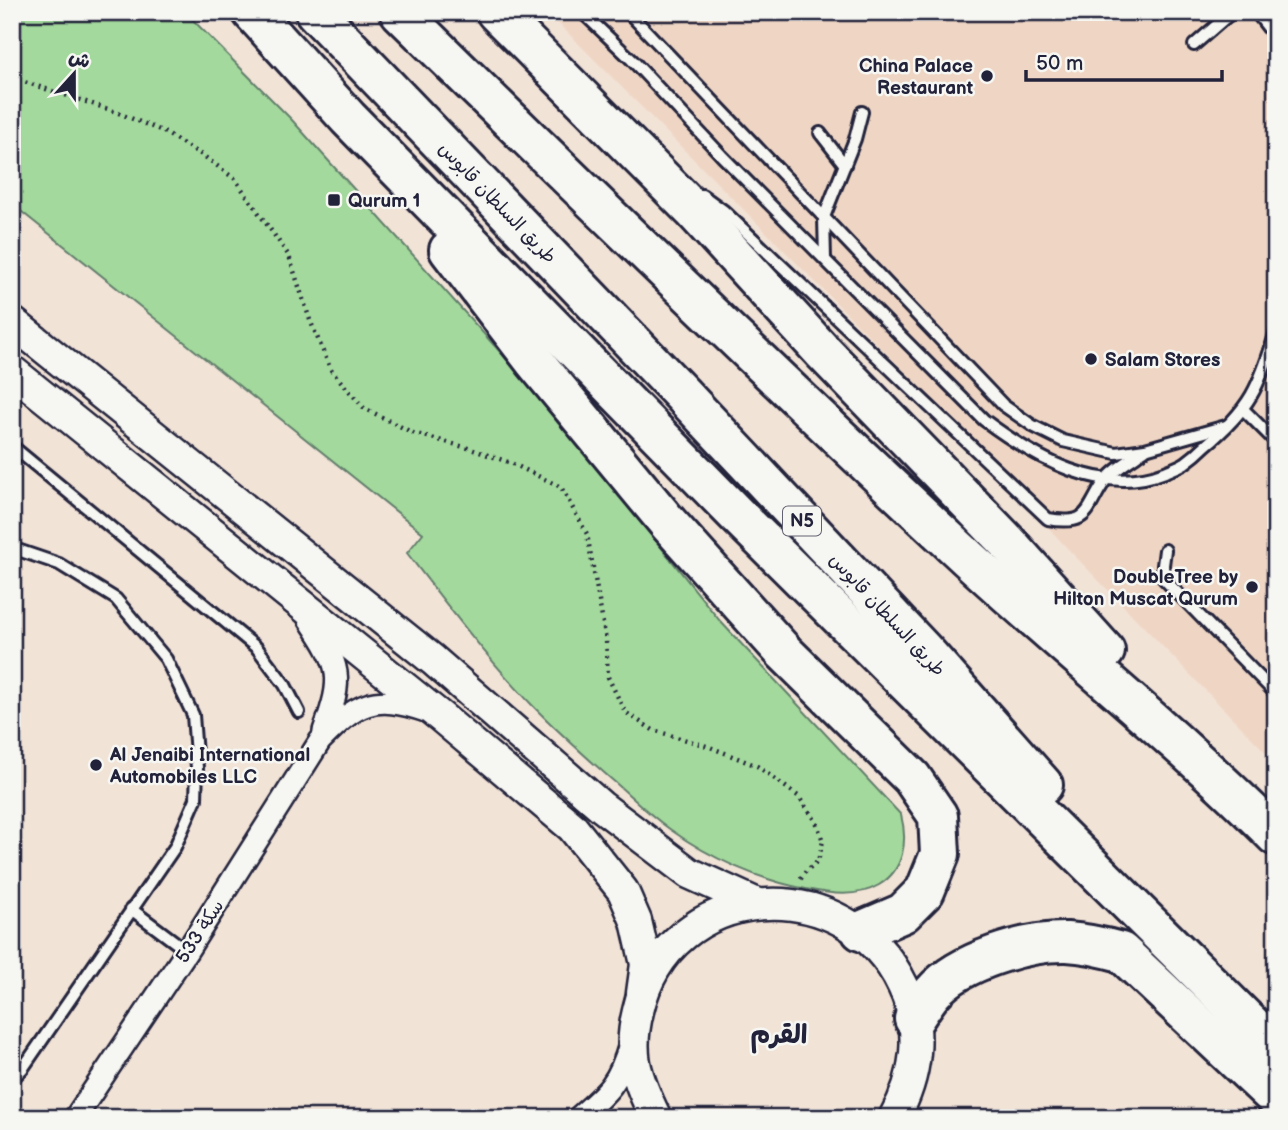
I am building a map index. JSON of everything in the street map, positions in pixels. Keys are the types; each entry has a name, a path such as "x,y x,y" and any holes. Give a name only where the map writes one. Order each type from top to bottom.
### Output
{"highway":[{"path":"252,12 348,118 736,514 1276,1049"},
{"name":"طريق السلطان قابوس","path":"315,12 927,654 1276,1043"},
{"path":"400,12 613,221 960,551 1227,788 1276,836"},
{"path":"496,12 693,210 822,351 1007,542 1227,788"},
{"path":"348,118 534,362 668,523 784,652 912,778 938,816 940,854 925,891 902,913 861,931"},
{"path":"914,1019 933,991 958,973 986,959 1039,944 1093,944 1121,952 1276,1098"}],"street":[{"path":"12,322 433,660 602,807 689,873 755,903"},
{"path":"12,371 441,717 572,827 623,891 636,921 646,964 642,993 622,1070 605,1094 579,1118"},
{"name":"سكة 533","path":"297,600 333,654 338,677 336,698 320,741"},
{"name":"سكة 533","path":"75,1118 187,951 320,741 344,716 365,705 386,701 441,717"},
{"path":"642,993 656,966 675,943 698,924 725,911 755,903 786,903 829,913 861,931 881,949 908,994 914,1019 916,1047 913,1074 894,1118"},
{"path":"634,1028 635,1061 643,1092 656,1118"}],"lane":[{"path":"582,12 984,420 1014,442 1078,474 1116,481 1151,478 1183,465 1231,425 1243,409 1265,369 1276,331"},
{"path":"628,12 1003,405 1033,426 1063,441 1116,453 1145,449 1231,425"},
{"path":"1194,45 1232,12"},
{"path":"1256,12 1276,38"},
{"path":"825,260 824,217 862,112"},
{"path":"604,122 670,171"},
{"path":"820,133 845,165"},
{"path":"691,187 724,211 1048,519 1066,522 1082,518 1106,480 1145,449"},
{"path":"1243,409 1276,442"},
{"path":"12,446 257,648 285,685 299,712"},
{"path":"12,548 59,564 116,599 166,659 193,715 197,768 196,799 175,847 23,1068 12,1079"},
{"path":"1165,550 1164,579 1276,694"},
{"path":"131,909 187,951"}],"path":[{"path":"12,78 111,110 162,131 235,179 289,256 310,320 331,370 364,408 413,433 468,448 561,487 587,534 606,640 608,677 625,712 653,730 710,747 757,766 797,796 816,821 823,841 818,861 806,871 786,903"}],"shaded area":[{"path":"547,12 1276,12 1276,763 1068,549 903,370"}],"green space":[{"path":"12,12 185,12 291,119 545,402 720,621 901,815 904,845 899,863 887,879 871,889 843,894 788,885 718,859 663,824 551,724 483,650 407,553 423,533 12,204"}],"place":[{"name":"China Palace Restaurant","path":"987,76"},
{"name":"Qurum 1","path":"334,200"},
{"name":"Salam Stores","path":"1091,359"},
{"name":"DoubleTree by Hilton Muscat Qurum","path":"1252,587"},
{"name":"Al Jenaibi International Automobiles LLC","path":"96,765"}],"district":[{"name":"القرم","path":"779,1034"}]}
